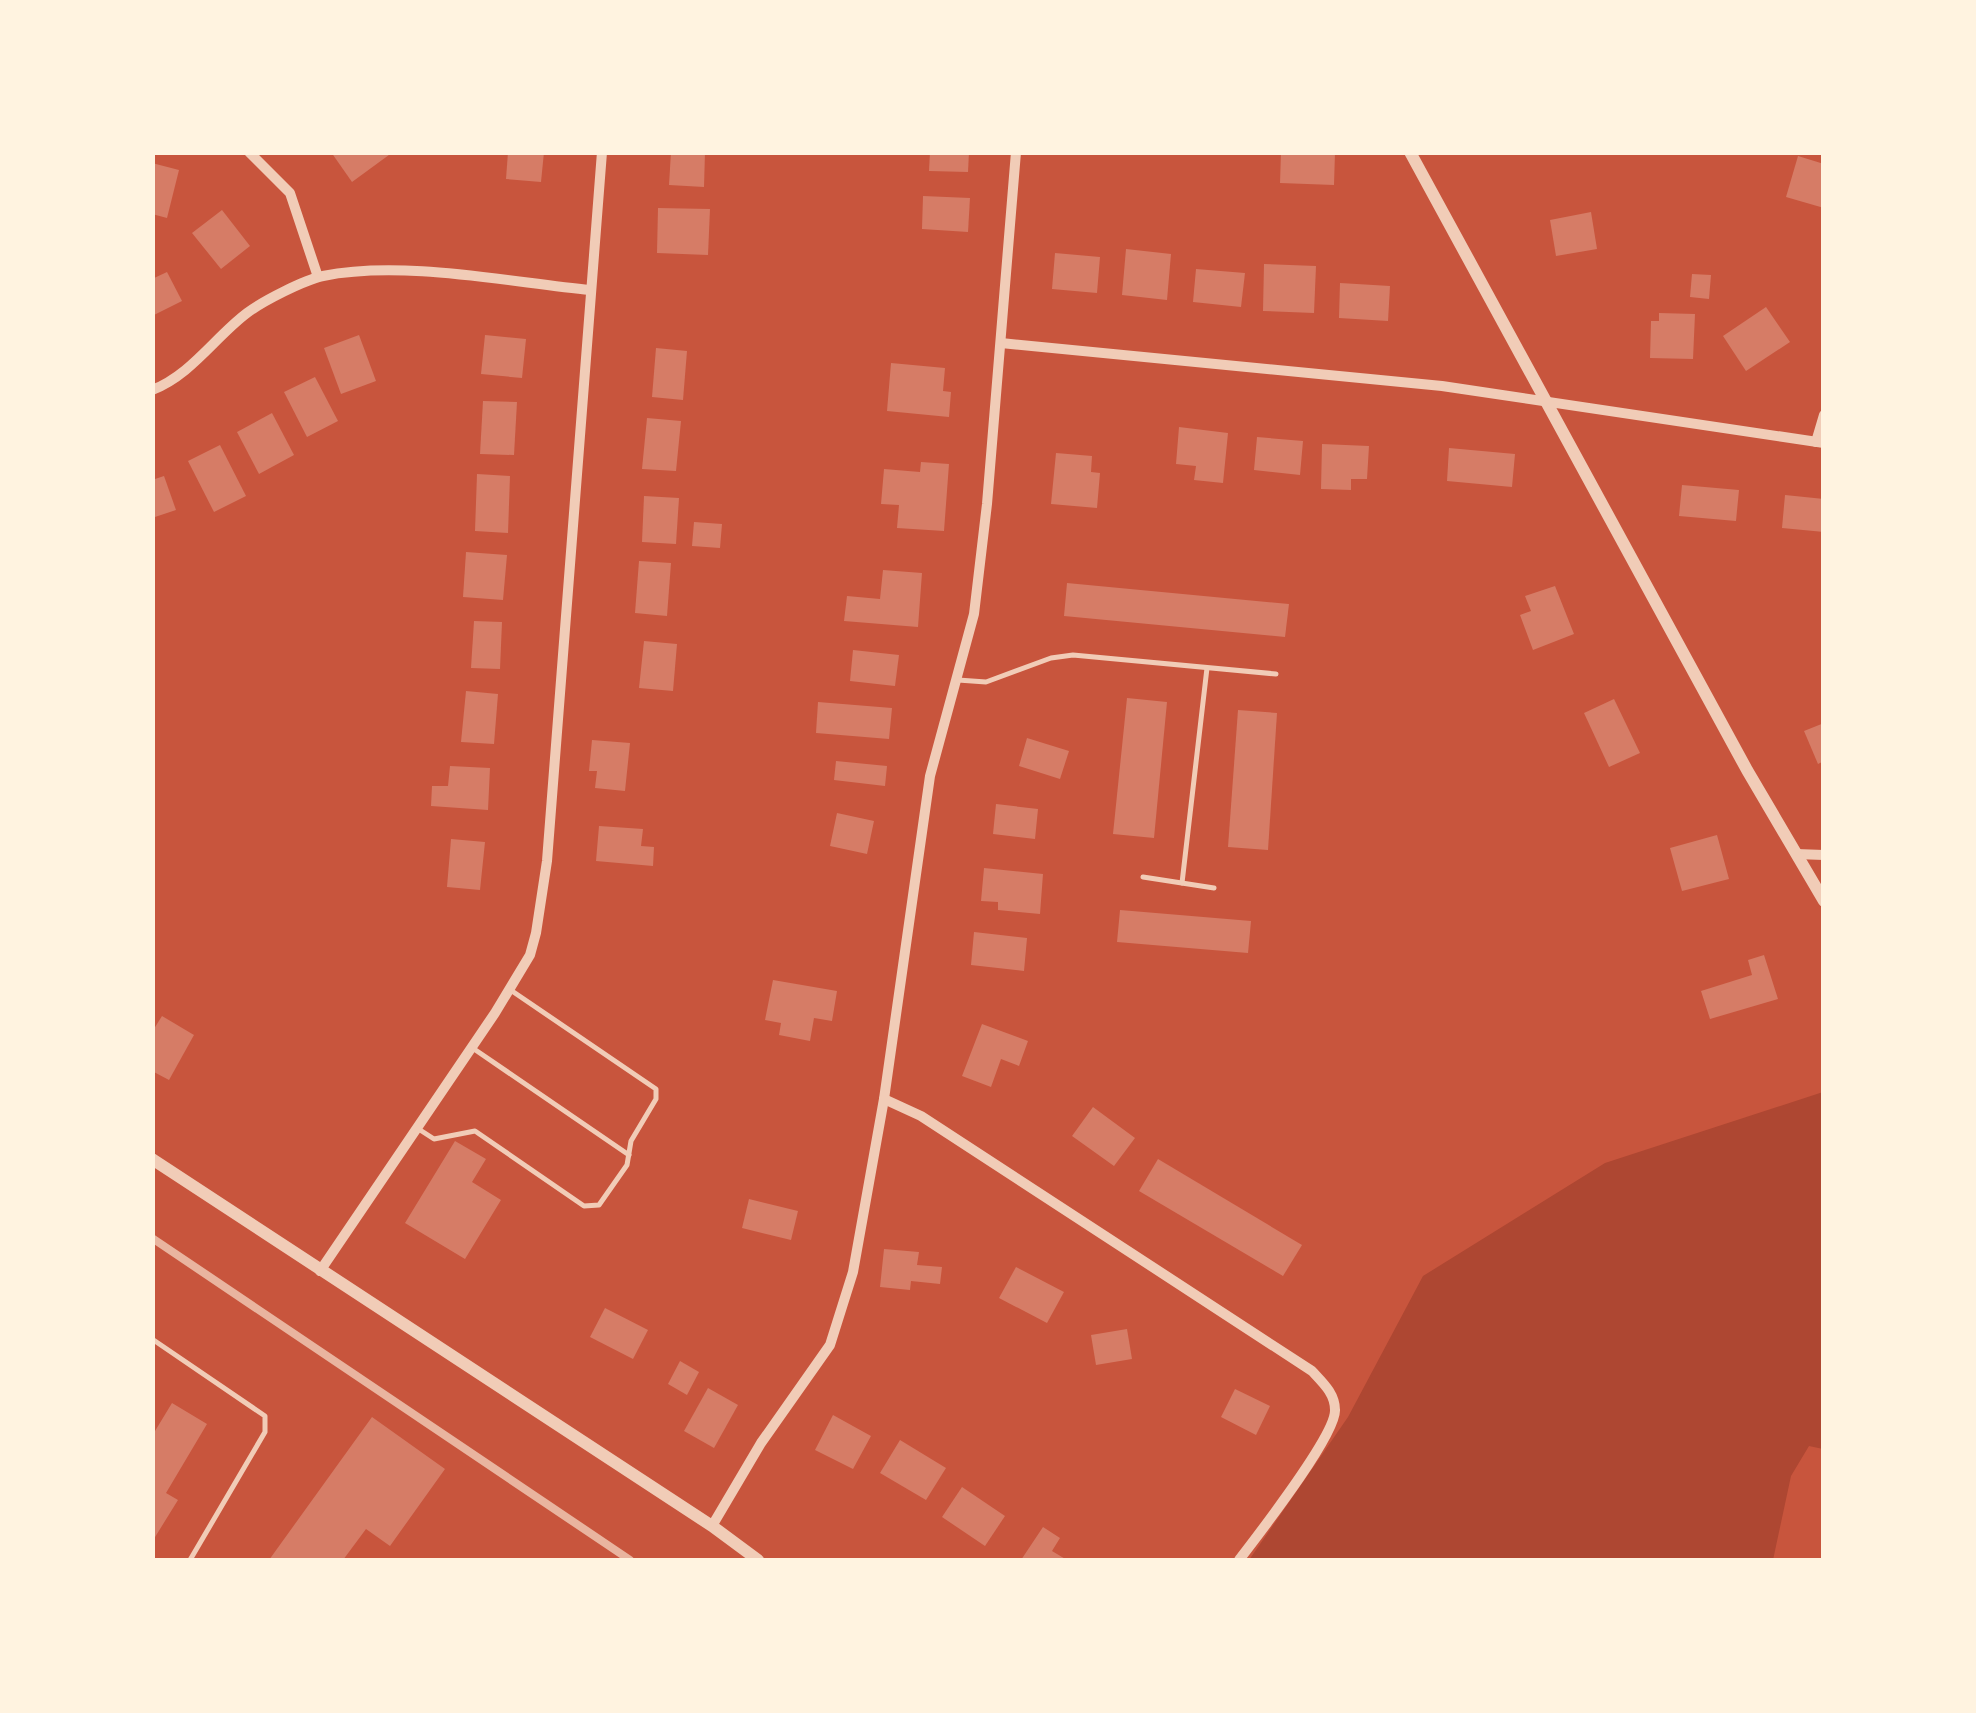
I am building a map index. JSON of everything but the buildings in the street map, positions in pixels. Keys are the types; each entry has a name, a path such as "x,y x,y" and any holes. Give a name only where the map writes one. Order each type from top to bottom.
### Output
{"street":[{"path":"249,152 290,193 318,277"},
{"path":"320,1270 472,1048 530,955 536,933 547,861 602,152"},
{"path":"712,1526 761,1443 830,1344 854,1272 884,1099 930,776 974,614 1002,343 1016,152"},
{"path":"1410,152 1747,770 1824,901"},
{"path":"152,390 196,361 248,312 318,277 358,271 407,272 590,290"},
{"path":"1002,343 1442,386 1820,443 1824,415"},
{"path":"1796,854 1824,855"},
{"path":"884,1099 921,1116 1312,1370 1331,1396 1335,1416 1327,1434 1240,1560"},
{"path":"152,1159 758,1560"}],"lane":[{"path":"958,680 986,682 1051,658 1073,656 1276,674"},
{"path":"1182,882 1207,668"},
{"path":"1143,876 1214,888"},
{"path":"417,1128 434,1140 475,1131 584,1206 598,1205 627,1165 631,1140 656,1099 656,1088 509,989"},
{"path":"472,1048 629,1155"},
{"path":"152,1339 265,1416 265,1432 190,1560"}],"shaded area":[{"path":"1823,1092 1823,1449 1809,1446 1791,1476 1773,1560 1249,1560 1348,1417 1423,1276 1605,1163"}],"railway":[{"path":"152,1238 630,1560"}]}
